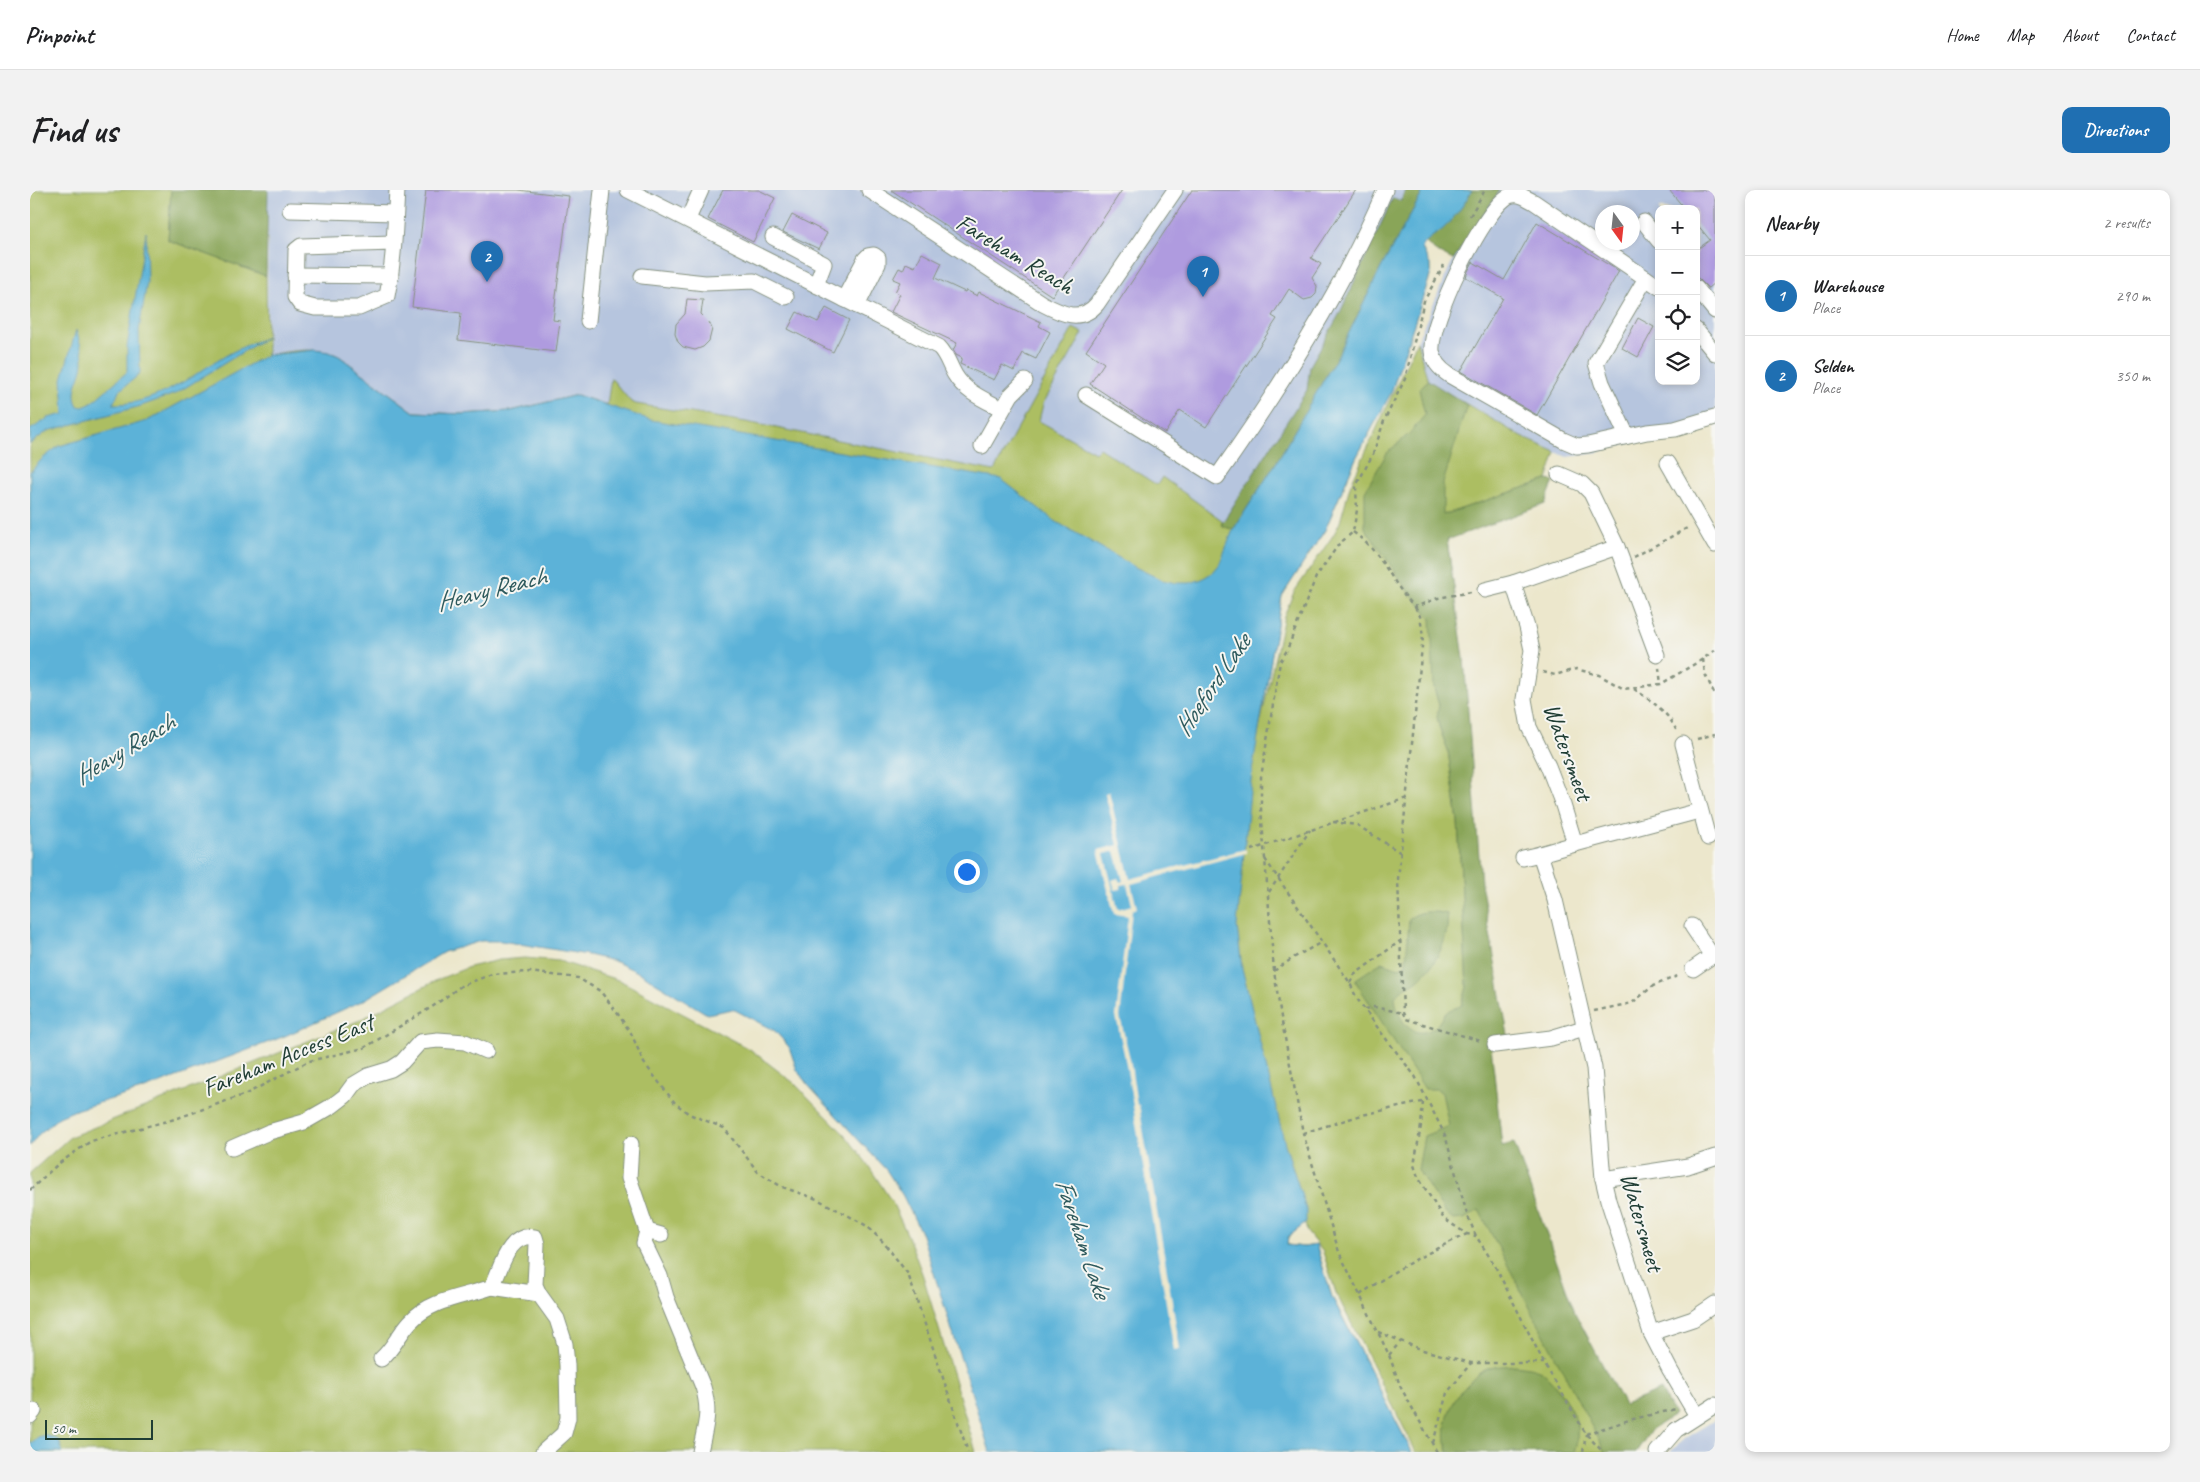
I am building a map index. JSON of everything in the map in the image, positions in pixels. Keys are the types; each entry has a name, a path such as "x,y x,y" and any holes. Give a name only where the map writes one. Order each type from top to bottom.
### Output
{"street":[{"path":"394,243 301,246 296,250 295,298 300,304 315,308 367,306 386,296 391,276 394,243 397,190"},
{"path":"588,320 602,190"},
{"path":"628,190 939,347 945,354 955,375 964,386 979,397 1002,409"},
{"path":"688,219 701,190"},
{"name":"Fareham Reach","path":"869,190 1043,304 1055,311 1073,316 1086,314 1097,304 1176,190"},
{"path":"1086,395 1217,476 1267,405 1337,287 1385,190"},
{"path":"1655,284 1534,202 1520,195 1511,196 1502,202 1467,253 1442,304 1433,334 1432,354 1437,366 1443,371 1572,444 1588,445 1627,436 1676,429 1715,417"},
{"path":"290,210 396,213"},
{"path":"1644,222 1655,236"},
{"path":"773,237 824,264 816,285"},
{"path":"295,275 391,276"},
{"path":"642,276 705,283 754,281 786,297"},
{"path":"1627,436 1600,378 1596,364 1646,278"},
{"path":"1700,293 1715,311"},
{"path":"1700,335 1715,353"},
{"path":"982,446 1011,395 1025,382"},
{"path":"1668,463 1715,545"},
{"path":"1559,474 1582,484 1591,492 1624,563 1657,655"},
{"path":"1486,590 1513,583 1617,546"},
{"name":"Watersmeet","path":"1513,583 1532,650 1524,700 1528,727 1551,774 1575,844"},
{"path":"1682,744 1708,838"},
{"path":"1523,858 1700,811"},
{"name":"Watersmeet","path":"1540,854 1555,900 1594,1068 1603,1179 1608,1200 1651,1333 1694,1410"},
{"path":"1692,926 1713,959 1693,969"},
{"path":"1495,1045 1551,1038 1584,1028"},
{"path":"232,1148 269,1132 304,1122 332,1106 345,1096 353,1085 368,1076 391,1069 402,1062 420,1042 438,1040 465,1042 486,1051"},
{"path":"631,1144 629,1178 654,1233 644,1243 660,1276 666,1297 708,1402 708,1418 700,1452"},
{"path":"1603,1179 1688,1166 1715,1157"},
{"path":"492,1287 509,1248 517,1240 528,1235 535,1237 537,1244 535,1285 539,1294 557,1319 564,1344 567,1365 568,1418 564,1433 544,1452"},
{"path":"381,1359 389,1352 410,1322 421,1312 449,1298 473,1294 492,1287 539,1294"},
{"path":"1651,1333 1693,1319 1715,1304"},
{"path":"1657,1452 1694,1410 1715,1405"}],"path":[{"path":"1466,224 1485,190"},
{"path":"1437,1452 1400,1388 1389,1354 1339,1252 1303,1133 1274,971 1263,846 1261,777 1280,662 1287,650 1316,577 1339,544 1353,532 1357,510 1356,486 1373,454 1384,421 1405,379 1424,301 1447,258"},
{"path":"1624,563 1701,521"},
{"path":"1353,532 1368,543 1380,556 1407,599 1415,607 1420,616 1423,637 1398,879 1403,1013 1406,1019 1495,1045"},
{"path":"1415,607 1438,598 1486,590"},
{"path":"1530,669 1555,675 1576,669 1599,674 1624,689 1661,684 1715,650"},
{"path":"1703,659 1705,674 1715,695"},
{"path":"1633,688 1656,705 1673,722 1682,744 1715,734"},
{"path":"1251,850 1407,798"},
{"path":"1331,822 1358,825 1401,852"},
{"path":"1268,894 1310,829"},
{"path":"1264,858 1350,983 1356,997 1415,1076 1445,1134 1467,1214 1476,1236 1494,1264 1544,1363 1586,1434 1603,1452"},
{"path":"1350,983 1354,975 1400,941"},
{"path":"1274,971 1322,942"},
{"path":"1580,1013 1632,1002 1653,986 1693,969"},
{"name":"Fareham Access East","path":"30,1190 58,1164 91,1141 175,1119 246,1094 309,1061 364,1048 432,1007 461,986 492,974 530,972 578,978 600,991 613,1007 631,1033 644,1063 675,1103 689,1114 724,1128 758,1172 782,1187 817,1199 867,1226 884,1243 908,1274 968,1452"},
{"path":"1365,1009 1374,1007 1403,1013"},
{"path":"1303,1133 1362,1115 1428,1101"},
{"path":"1423,1102 1414,1165 1418,1177 1444,1219 1467,1234 1476,1236"},
{"path":"1359,1296 1379,1280 1428,1252 1467,1234"},
{"path":"1378,1332 1423,1350 1472,1363 1544,1363"},
{"path":"1389,1354 1401,1341"},
{"path":"1432,1443 1447,1393 1472,1363"},
{"path":"1586,1434 1630,1420 1694,1410"},
{"path":"1583,1452 1586,1434"}],"shaded area":[{"path":"268,190 1424,190 1233,530 651,420 577,395 511,411 461,414 414,412 339,356 329,352 302,350 267,355"},
{"path":"1491,190 1715,190 1715,421 1590,454 1567,457 1522,437 1428,380 1417,341 1450,266"},
{"path":"1715,1420 1715,1452 1670,1452 1685,1438"}],"green space":[{"path":"30,190 171,190 168,240 266,276 267,355 312,350 339,356 414,412 461,414 511,411 577,395 607,405 611,378 631,402 636,404 746,422 994,471 1073,328 1083,333 1043,404 1039,421 1095,452 1099,448 1157,485 1162,477 1223,521 1221,524 1233,530 1424,190 1472,190 1425,242 1422,248 1431,267 1431,273 1391,393 1356,458 1325,530 1282,596 1256,743 1284,616 1294,592 1334,534 1340,522 1350,486 1417,341 1428,381 1522,437 1556,452 1547,480 1443,515 1458,614 1434,688 1439,705 1439,726 1448,751 1458,821 1467,987 1462,1005 1483,1207 1606,1452 1416,1452 1336,1293 1323,1252 1307,1232 1305,1223 1288,1237 1287,1245 1304,1247 1316,1245 1332,1297 1412,1452 1150,1188 30,682"},
{"path":"171,190 268,190 266,276 168,240"},
{"path":"1406,190 1424,190 1381,268 1338,355 1276,463 1233,530 1221,525 1307,390 1310,366 1339,315 1393,198 1401,201"},
{"path":"1472,190 1500,190 1453,260 1435,251 1425,242 1452,219"},
{"path":"1428,380 1467,405 1443,483 1443,515 1547,480 1554,481 1545,504 1447,540 1464,658 1481,883 1508,1035 1490,1037 1502,1146 1514,1143 1575,1313 1624,1405 1661,1390 1674,1415 1652,1429 1636,1452 1605,1452 1479,1210 1464,1219 1453,1220 1445,1213 1418,1170 1424,1136 1449,1126 1442,1093 1437,1089 1425,1089 1356,982 1356,979 1382,962 1399,968 1406,965 1409,919 1417,914 1432,912 1447,914 1446,932 1441,949 1426,972 1417,981 1400,991 1395,997 1398,1013 1412,1030 1419,1032 1427,1031 1435,1027 1448,1011 1462,1005 1467,987 1458,821 1448,751 1437,717 1439,705 1434,688 1431,618 1407,589 1365,528 1365,491 1387,453 1410,433 1425,415 1419,389"},
{"path":"525,958 559,961 621,981 751,1050 794,1083 846,1136 866,1162 892,1202 908,1236 923,1276 976,1452 30,1452 30,1173 70,1137 358,1021 439,979 469,967 499,960"},
{"path":"1514,1365 1541,1371 1563,1396 1577,1425 1577,1439 1574,1452 1448,1452 1445,1433 1446,1424 1451,1407 1461,1391 1475,1377 1487,1369"}],"water":[{"path":"1424,190 1472,190 1463,206 1451,220 1443,229 1429,239 1422,248 1431,267 1431,273 1391,393 1356,458 1325,530 1282,596 1252,771 1237,926 1242,968 1285,1144 1306,1209 1306,1223 1288,1237 1287,1245 1304,1247 1316,1245 1332,1297 1412,1452 990,1452 922,1235 903,1196 887,1171 807,1084 797,1070 789,1047 775,1031 733,1009 707,1014 640,973 614,961 588,955 501,941 481,941 444,952 364,1000 285,1036 142,1090 78,1109 59,1117 39,1134 30,1146 30,472 42,459 59,446 147,421 267,355 315,350 339,356 414,412 461,414 511,411 577,395 651,420 1001,479 1055,521 1135,567 1162,580 1190,583 1202,579 1213,572 1219,565 1233,530 1276,463 1338,355 1381,268"},
{"path":"146,232 147,282 139,330 140,374 119,391 113,404 143,400 157,395 184,382 244,346 267,337 175,394 141,406 48,431 30,444 30,430 48,418 64,414 62,379 76,330 82,349 83,361 75,394 78,406 83,407 90,404 127,372 127,347"},
{"path":"45,1435 59,1440 62,1452 30,1452 30,1444 38,1437"}],"pier":[{"path":"1109,792 1130,879 1246,849 1246,853 1131,884 1137,908 1132,910 1120,1017 1130,1059 1137,1105 1139,1105 1180,1349 1174,1350 1125,1058 1116,1016 1128,916 1114,914 1098,850 1118,845 1105,793","holes":["1115,851 1123,881 1120,882 1118,878 1112,880 1115,890 1121,889 1121,885 1127,884 1132,905 1118,909 1104,854"]}],"building":[{"path":"426,190 518,190 569,196 553,320 560,321 556,352 458,340 461,313 412,307"},
{"path":"723,190 759,190 775,198 753,242 708,219"},
{"path":"891,190 1122,190 1052,296"},
{"path":"1192,190 1356,190 1311,258 1321,264 1312,278 1317,286 1316,294 1312,298 1304,300 1289,289 1272,316 1277,319 1206,427 1180,410 1165,433 1090,384 1104,363 1086,351"},
{"path":"1669,190 1715,190 1715,282 1708,288 1700,280 1700,247 1710,240 1700,228 1700,205 1682,205"},
{"path":"792,215 827,233 819,249 783,232"},
{"path":"1537,222 1619,271 1537,415 1461,371 1503,298 1466,277 1468,271 1473,262 1504,280"},
{"path":"922,253 942,263 935,278 977,296 979,292 1041,322 1039,326 1050,332 1036,359 1023,353 1014,371 1002,365 994,380 960,364 962,358 956,355 953,350 957,343 891,312 900,294 895,292 900,282 893,279 899,268 903,270 906,263 915,267"},
{"path":"687,299 703,300 701,314 709,322 712,329 709,341 703,347 695,350 683,347 678,342 675,334 676,324 685,314"},
{"path":"826,308 849,320 833,352 788,329 797,312 818,322"},
{"path":"1638,318 1654,327 1638,357 1622,348"}],"place":[{"name":"Selden","path":"487,282"},
{"name":"Warehouse","path":"1203,297"}],"water label":[{"name":"Heavy Reach","path":"491,589"},
{"name":"Hoeford Lake","path":"1212,685"},
{"name":"Heavy Reach","path":"124,749"},
{"name":"Fareham Lake","path":"1083,1238"}]}
